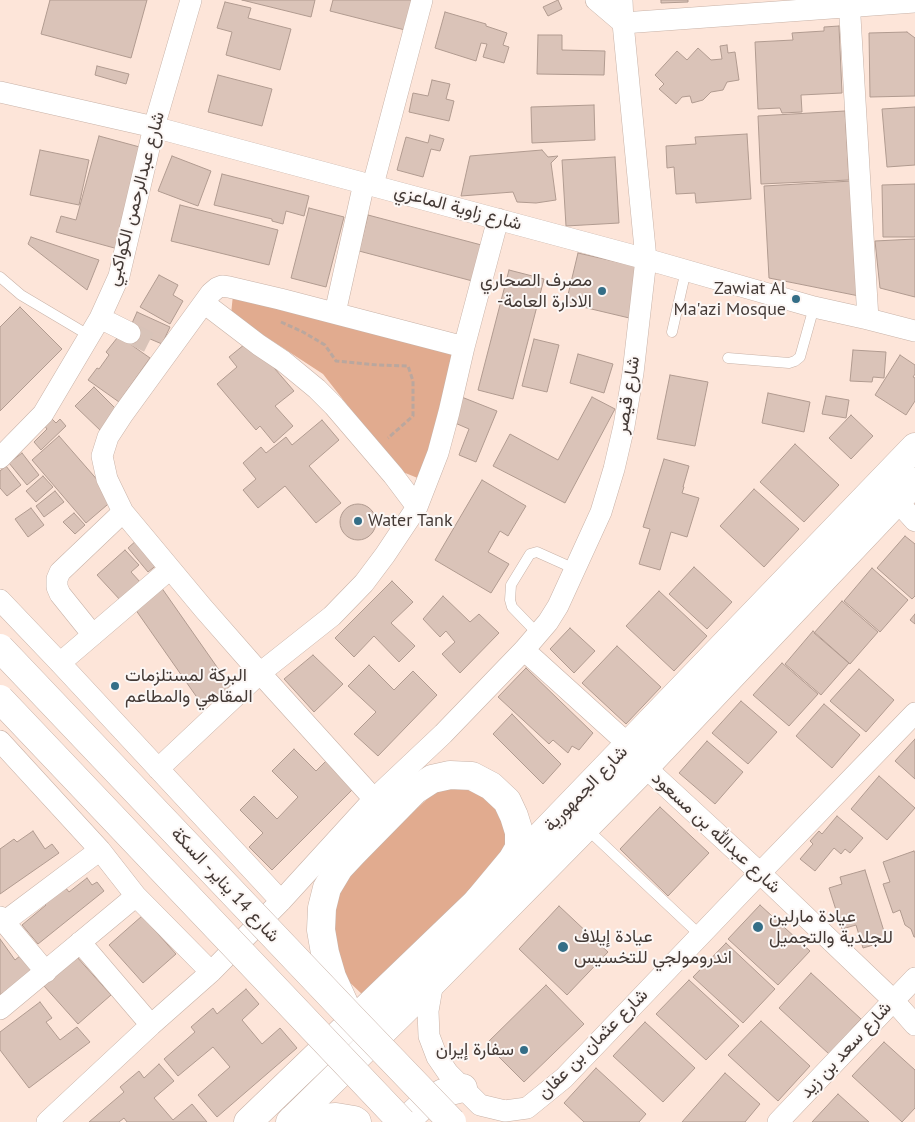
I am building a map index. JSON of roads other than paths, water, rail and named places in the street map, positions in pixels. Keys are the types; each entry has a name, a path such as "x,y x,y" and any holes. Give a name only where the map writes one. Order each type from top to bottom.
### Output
{"main road":[{"name":"شارع الجمهورية","path":"248,1122 477,902 915,447"},
{"name":"شارع الجمهورية","path":"291,1121 433,982 645,768 906,491"},
{"name":"شارع 14 يناير- السكة","path":"0,648 452,1122"},
{"name":"شارع 14 يناير- السكة","path":"0,699 402,1122"},
{"path":"351,1018 332,977 325,953 321,930 322,908 327,888 339,868 354,852 415,790 432,778 450,775 472,776 491,786 507,801 514,816 519,832 519,848 512,860 477,902"},
{"path":"407,1122 425,1103 443,1093 463,1088"},
{"path":"291,1121 336,1117 357,1122"}],"street":[{"name":"شارع عبدالرحمن الكواكبي","path":"0,458 43,414 95,327 119,276 154,127 191,0"},
{"path":"335,313 369,184 422,0"},
{"path":"596,0 624,23 849,3 915,2"},
{"name":"شارع قيصر","path":"47,1122 211,972 281,900 374,799 443,734 531,642 548,622 558,606 600,512 614,469 633,373 646,259 622,0"},
{"path":"849,3 868,319"},
{"name":"شارع زاوية الماعزي","path":"0,92 154,127 646,259 814,307 915,331"},
{"path":"158,769 260,673 332,616 364,583 417,507 438,453 498,219"},
{"path":"374,799 203,608 123,512 107,479 102,456 108,437 123,414 159,348 213,291 222,286 464,347"},
{"path":"204,302 317,389 393,475 417,507"},
{"path":"95,327 130,333"},
{"path":"906,491 915,521"},
{"path":"93,635 60,594 57,587 57,579 60,572 123,512"},
{"path":"60,663 170,569"},
{"path":"0,600 281,900"},
{"path":"531,642 629,745"},
{"name":"شارع عثمان بن عفان","path":"433,982 428,1011 429,1036 437,1057 448,1073 480,1105 506,1111 527,1108 564,1078 915,713"},
{"path":"0,741 100,850 136,896 211,972"},
{"name":"شارع عبدالله بن مسعود","path":"645,768 760,873 893,1000 915,1025"},
{"path":"46,972 2,920 100,850"},
{"path":"0,1009 136,896"},
{"path":"80,942 151,1025"},
{"name":"شارع سعد بن زيد","path":"782,1121 915,978"}],"lane":[{"path":"672,332 686,270"},
{"path":"0,277 21,295 95,327"},
{"path":"728,358 789,363 795,361 800,358 814,307"},
{"path":"531,642 512,607 510,600 511,585 530,554 537,552 575,568"},
{"path":"586,828 700,935"}],"tunnel":[{"path":"130,333 150,343"}],"place":[{"name":"مصرف الصحاري -الادارة العامة","path":"602,291"},
{"name":"Zawiat Al Ma'azi Mosque","path":"796,299"},
{"name":"Water Tank","path":"358,521"},
{"name":"البركة لمستلزمات المقاهي والمطاعم","path":"115,686"},
{"name":"عيادة مارلين للجلدية والتجميل","path":"758,927"},
{"name":"عيادة إيلاف اندرومولجي للتخسيس","path":"563,947"},
{"name":"سفارة إيران","path":"524,1050"}]}
